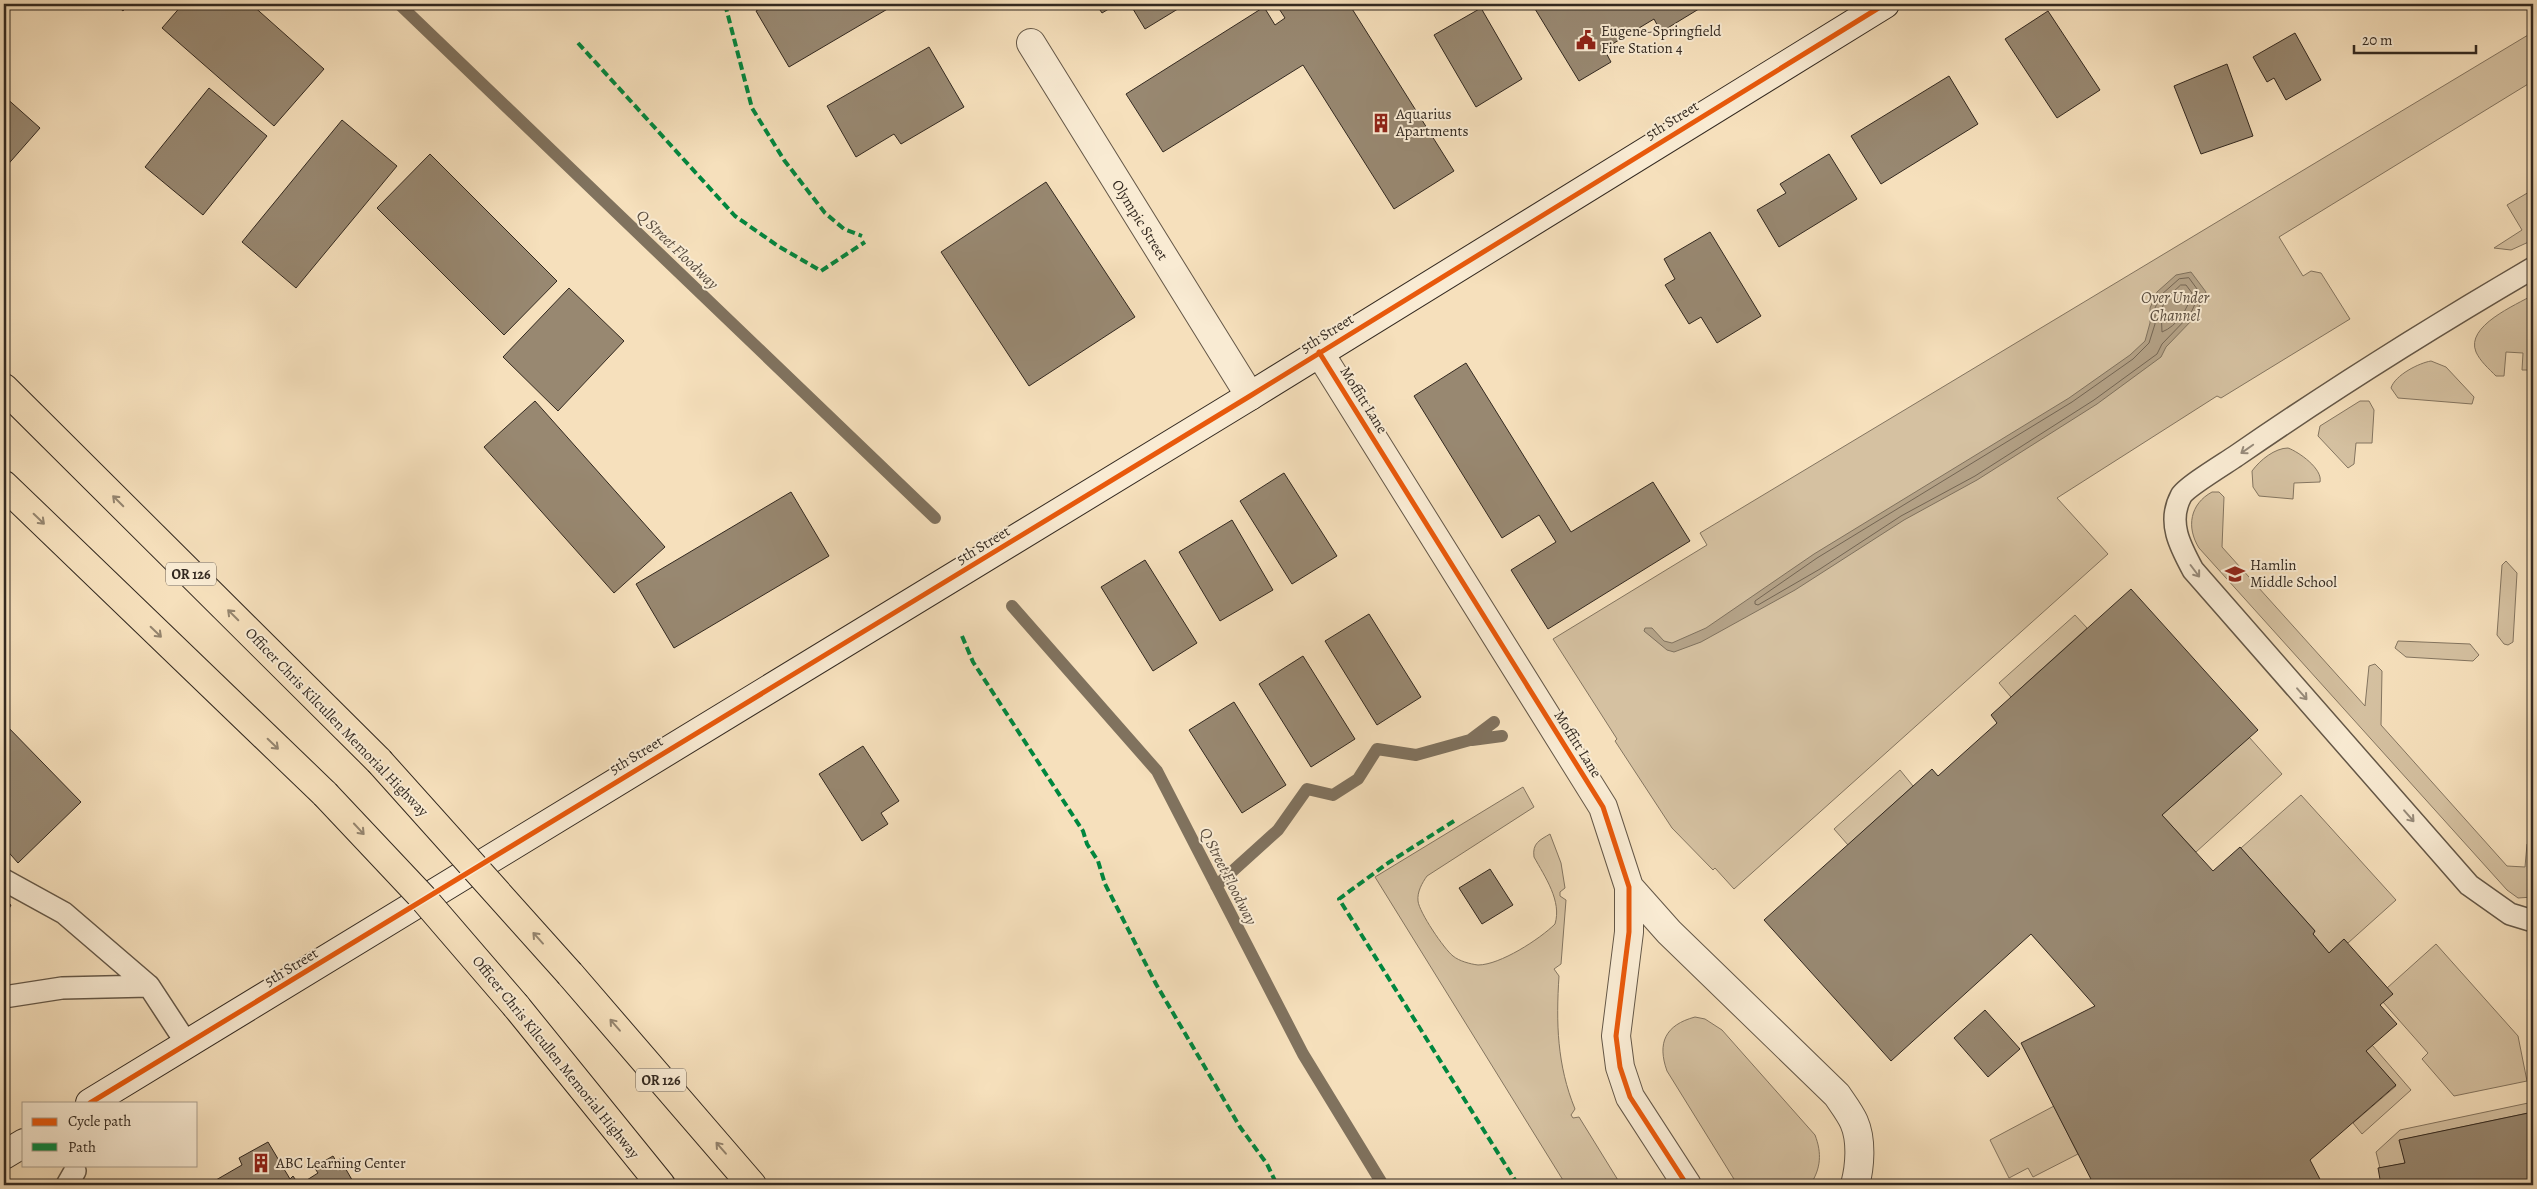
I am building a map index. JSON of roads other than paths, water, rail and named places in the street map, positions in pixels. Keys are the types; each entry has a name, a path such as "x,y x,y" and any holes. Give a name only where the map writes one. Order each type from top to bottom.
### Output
{"highway":[{"name":"Officer Chris Kilcullen Memorial Highway","path":"4,388 379,761 570,974 752,1185"},
{"name":"Officer Chris Kilcullen Memorial Highway","path":"4,485 325,794 423,898 516,1006 661,1185"}],"main road":[{"name":"5th Street","path":"92,1102 1250,396 1885,4"},
{"name":"Olympic Street","path":"1031,44 1250,396"},
{"name":"Moffitt Lane","path":"1319,352 1602,807 1629,887 1629,932 1616,1036 1620,1067 1630,1097 1687,1185"},
{"name":"Moffitt Lane","path":"1629,887 1669,932 1837,1095 1855,1124 1859,1150 1859,1173 1855,1185"},
{"path":"4,1155 22,1144"}],"lane":[{"path":"2533,268 2439,323 2287,421 2182,494 2174,518 2177,541 2193,570 2469,884 2510,914 2533,921"},
{"path":"4,880 64,913 149,986 187,1044"},
{"path":"4,997 62,988 149,986"},
{"path":"67,1185 76,1171 74,1185"}],"water":[{"name":"Over Under Channel","path":"2191,272 2206,292 2194,318 2166,347 2161,357 2097,404 1977,480 1904,520 1795,590 1701,642 1674,652 1667,650 1644,631 1645,628 1652,628 1664,641 1672,643 1706,628 1814,554 2069,398 2130,355 2145,341 2150,323 2150,308 2157,292 2176,275"}],"waterway":[{"name":"Q Street Floodway","path":"399,4 935,518"},
{"name":"Q Street Floodway","path":"1012,606 1157,771 1303,1054 1383,1185"},
{"path":"1216,886 1278,830 1307,789 1333,795 1358,779 1377,749 1416,755 1470,740 1494,722"},
{"path":"1472,740 1502,736"}],"place":[{"name":"Eugene-Springfield Fire Station 4","path":"1586,40"},
{"name":"Aquarius Apartments","path":"1381,123"},
{"name":"Hamlin Middle School","path":"2235,574"},
{"name":"ABC Learning Center","path":"261,1163"}]}
